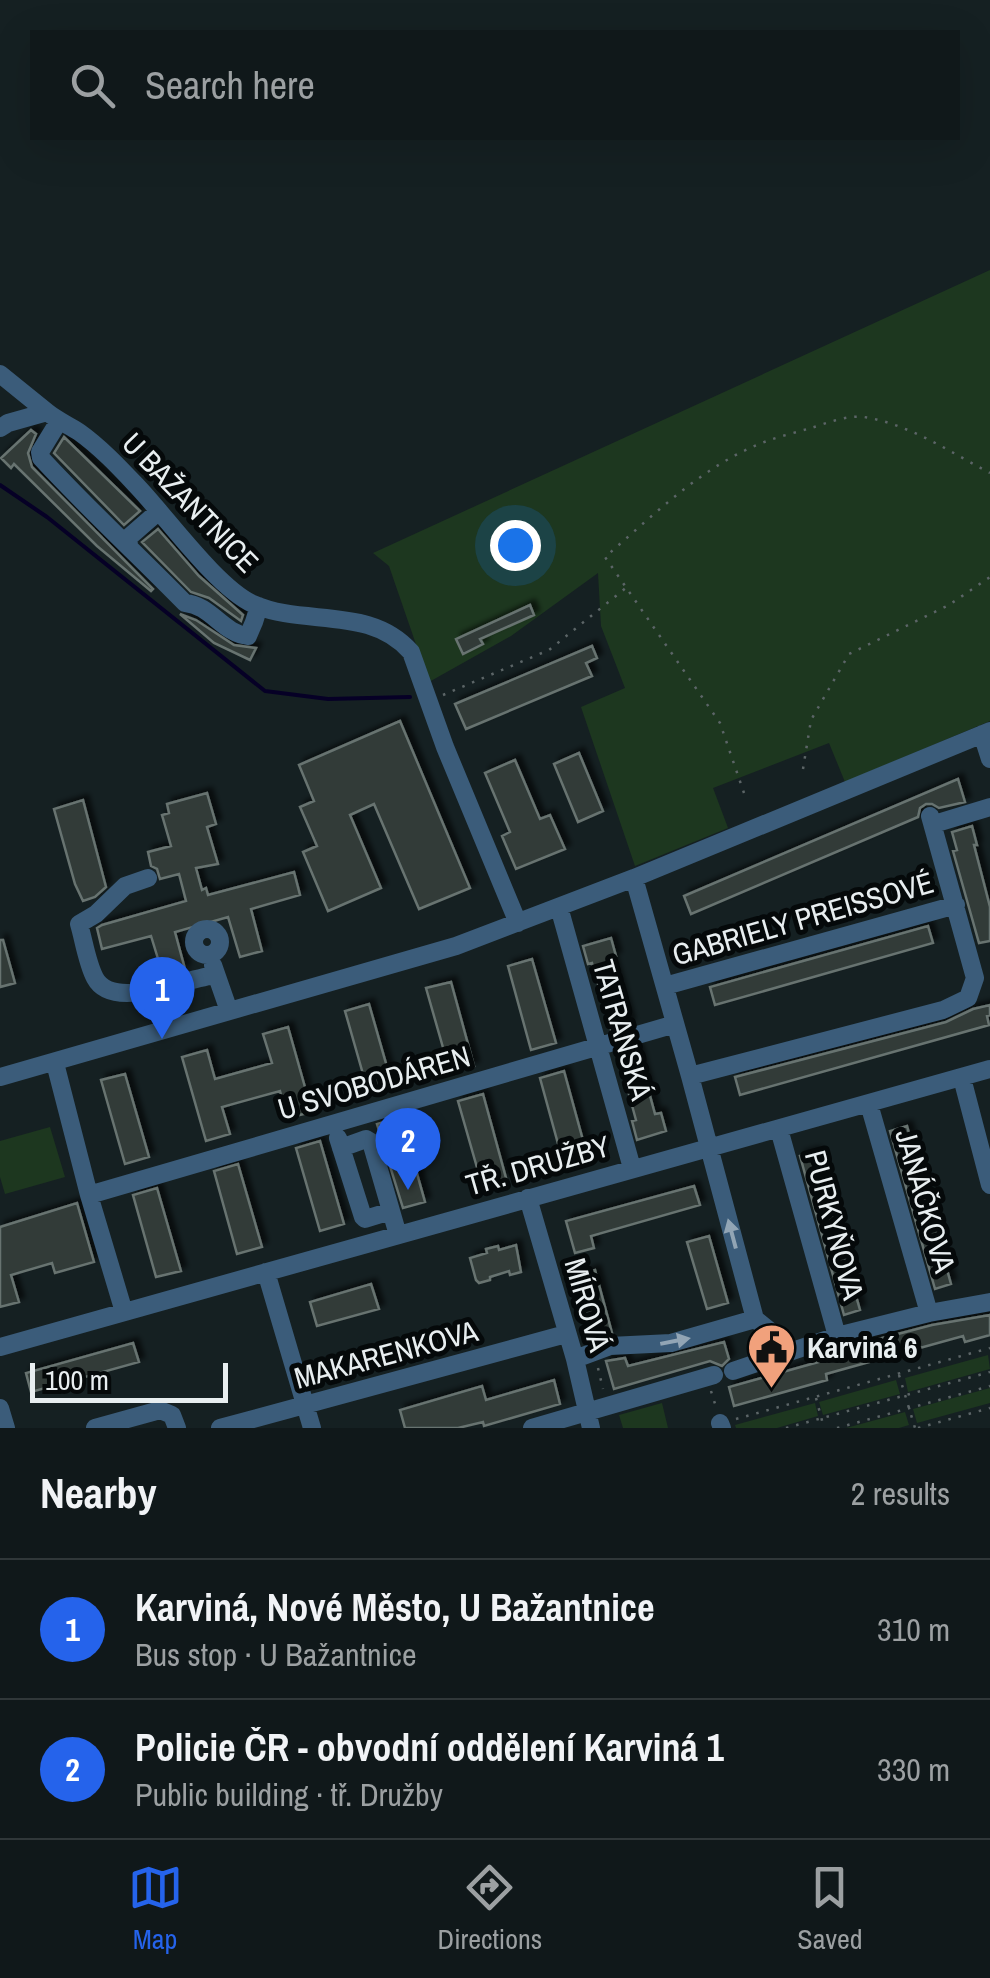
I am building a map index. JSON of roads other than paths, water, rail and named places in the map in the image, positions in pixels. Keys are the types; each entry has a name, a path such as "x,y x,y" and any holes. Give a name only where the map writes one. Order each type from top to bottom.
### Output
{"street":[{"name":"U BAŽANTNICE","path":"0,374 96,446 223,582 252,604 367,624 401,641 411,652 518,923"},
{"path":"0,428 8,423 53,416 40,458 185,603 196,604 232,633 244,637 248,636 258,606"},
{"path":"128,545 128,538 159,511"},
{"path":"0,1077 456,946 634,878 986,733 990,759"},
{"path":"690,1076 943,1010 968,998 983,976 956,905 932,820 990,806"},
{"path":"148,878 126,886 79,924 96,980 114,994 130,995 216,975"},
{"path":"634,878 755,1319 770,1331 782,1355"},
{"name":"GABRIELY PREISSOVÉ","path":"665,986 956,905"},
{"name":"TATRANSKÁ","path":"559,907 632,1168"},
{"path":"210,954 228,1012"},
{"name":"U SVOBODÁREN","path":"89,1195 675,1024"},
{"path":"55,1063 124,1312"},
{"name":"TŘ. DRUŽBY","path":"0,1347 990,1069"},
{"path":"962,1078 990,1186"},
{"name":"JANÁČKOVA","path":"869,1104 929,1313"},
{"path":"334,1123 363,1217 391,1210"},
{"name":"PURKYŇOVA","path":"779,1129 837,1336"},
{"path":"342,1148 369,1140 398,1235"},
{"name":"MÍROVÁ","path":"528,1198 589,1420"},
{"path":"266,1272 312,1428"},
{"path":"532,1428 589,1420 837,1336 990,1302"},
{"path":"574,1359 610,1346 671,1344 755,1319"},
{"name":"MAKARENKOVA","path":"220,1428 566,1334"},
{"path":"0,1408 6,1428"},
{"path":"94,1428 160,1410 172,1415 177,1428"}],"waterway":[{"path":"0,485 47,517 265,691 328,699 410,697"}],"place":[{"name":"Karviná, Nové Město, U Bažantnice","path":"162,1039"},
{"name":"Policie ČR - obvodní oddělení Karviná 1","path":"408,1190"},
{"name":"Karviná 6","path":"772,1390"}]}
